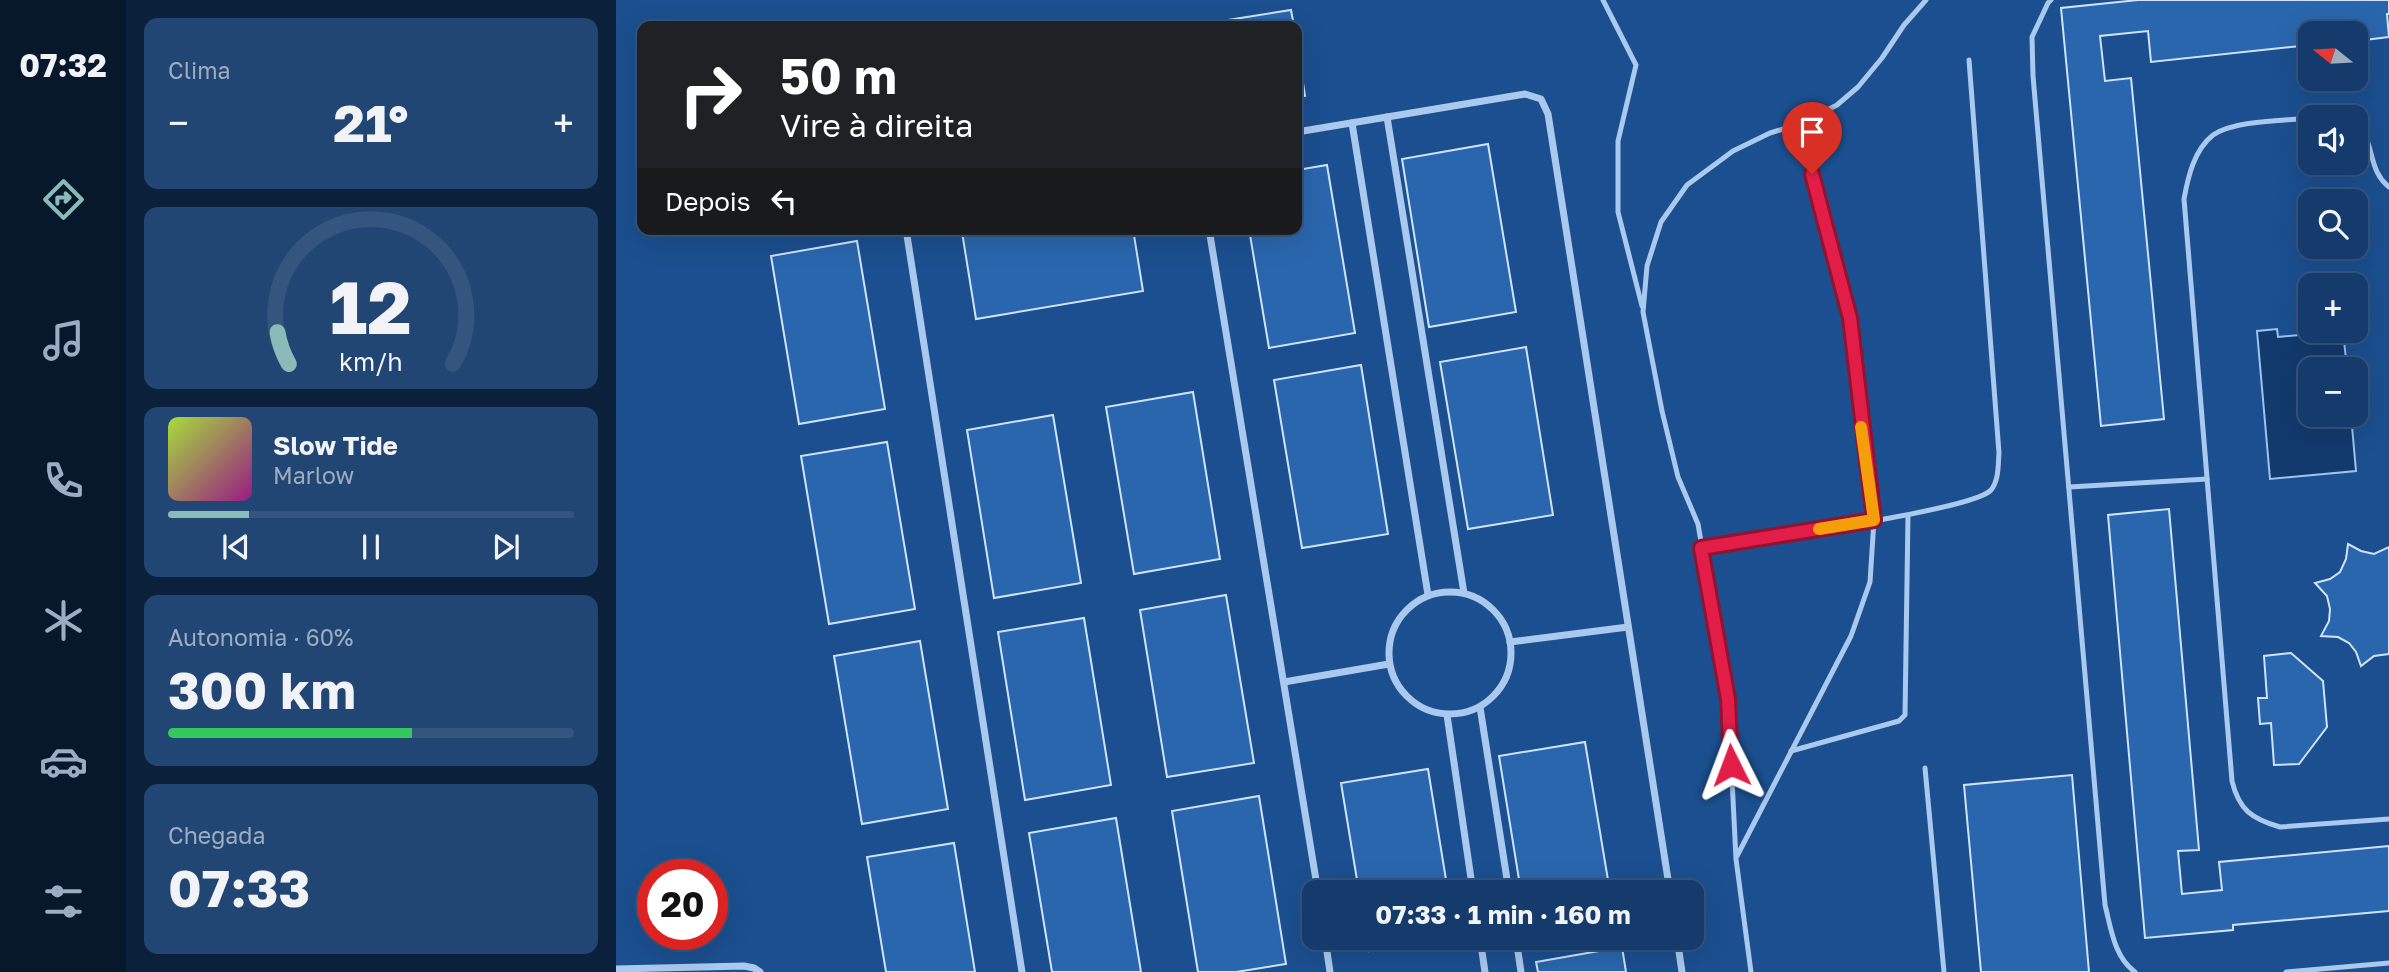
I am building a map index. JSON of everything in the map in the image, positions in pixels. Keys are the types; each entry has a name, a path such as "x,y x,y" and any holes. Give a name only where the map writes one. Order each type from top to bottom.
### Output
{"street":[{"path":"1302,131 1525,94 1541,99 1548,114 1668,880"},
{"path":"1388,117 1464,593"},
{"path":"1352,123 1428,595"},
{"path":"907,235 1022,972"},
{"path":"1210,235 1316,880"},
{"path":"1446,591 1464,593 1480,599 1495,610 1505,625 1510,642 1511,661 1506,679 1495,695 1480,707 1447,715 1427,710 1409,700 1396,683 1389,664 1390,643 1396,622 1410,606 1428,595 1446,591"},
{"path":"1510,642 1628,626"},
{"path":"1284,682 1389,664"},
{"path":"1480,707 1507,880"},
{"path":"1447,715 1471,880"},
{"path":"1327,950 1330,972"},
{"path":"1482,950 1485,972"},
{"path":"1518,950 1521,972"},
{"path":"1679,950 1682,972"},
{"path":"616,969 744,966 760,972"}],"lane":[{"path":"1603,0 1636,65 1618,141 1618,212 1643,312 1678,477 1698,524 1728,699 1736,859 1751,972"},
{"path":"1643,312 1647,266 1661,222 1687,185 1733,151 1837,105 1858,87 1926,0"},
{"path":"2052,0 2032,37 2069,487 2105,905 2114,941 2122,958 2135,972"},
{"path":"1701,548 1908,514 1977,498 1991,490 1997,474 1999,453 1969,60"},
{"path":"2298,119 2234,126 2213,135 2197,155 2188,174 2184,199 2232,781 2237,800 2249,813 2263,822 2280,827 2389,819"},
{"path":"1736,859 1851,636 1870,582 1874,520 1850,318 1799,124"},
{"path":"2368,142 2373,166 2389,187"},
{"path":"2069,487 2207,479"},
{"path":"1791,751 1899,720 1905,715 1908,514"},
{"path":"1925,768 1944,972"},
{"path":"2286,972 2389,963"}],"water":[{"path":"2277,329 2278,337 2298,335 2298,343 2344,343 2346,357 2298,357 2298,427 2352,427 2356,471 2270,479 2257,331"}],"building":[{"path":"2138,0 2389,0 2389,37 2368,40 2368,21 2298,21 2298,46 2151,62 2148,31 2100,36 2105,81 2131,78 2164,419 2101,426 2061,8"},
{"path":"1291,10 1293,21 1222,21"},
{"path":"1488,144 1516,312 1429,327 1402,159"},
{"path":"1327,165 1355,333 1269,348 1250,235 1302,235 1302,169"},
{"path":"962,235 1134,235 1143,291 976,319"},
{"path":"857,241 885,409 799,424 771,256"},
{"path":"1526,347 1553,515 1468,529 1440,362"},
{"path":"1361,365 1388,534 1302,548 1274,380"},
{"path":"1193,392 1220,559 1134,574 1106,407"},
{"path":"1053,415 1081,583 994,598 967,430"},
{"path":"887,442 915,609 829,624 801,456"},
{"path":"2169,509 2199,850 2178,851 2182,894 2222,890 2219,862 2389,846 2389,911 2233,925 2233,930 2145,938 2108,515"},
{"path":"2348,544 2374,554 2389,547 2389,654 2374,656 2361,666 2349,643 2338,637 2321,636 2329,621 2330,609 2327,596 2315,583 2330,579 2340,572 2346,559"},
{"path":"1226,595 1254,763 1167,777 1140,610"},
{"path":"1084,618 1111,785 1025,800 998,632"},
{"path":"920,641 948,809 862,824 834,656"},
{"path":"2291,653 2323,681 2327,727 2299,764 2274,765 2271,723 2260,724 2258,698 2267,698 2264,656"},
{"path":"1585,742 1608,880 1519,880 1499,756"},
{"path":"1428,769 1446,880 1357,880 1341,783"},
{"path":"2072,775 2089,972 1981,972 1964,785"},
{"path":"1259,796 1286,964 1236,972 1198,972 1172,811"},
{"path":"1116,818 1141,972 1052,972 1029,833"},
{"path":"954,843 975,972 886,972 867,857"},
{"path":"1605,950 1622,950 1626,972 1538,972 1536,962"}],"slow traffic":[{"path":"1819,529 1874,520 1861,427"}],"route":[{"path":"1731,765 1728,699 1701,548 1874,520 1862,438 1850,318 1812,174"}]}
